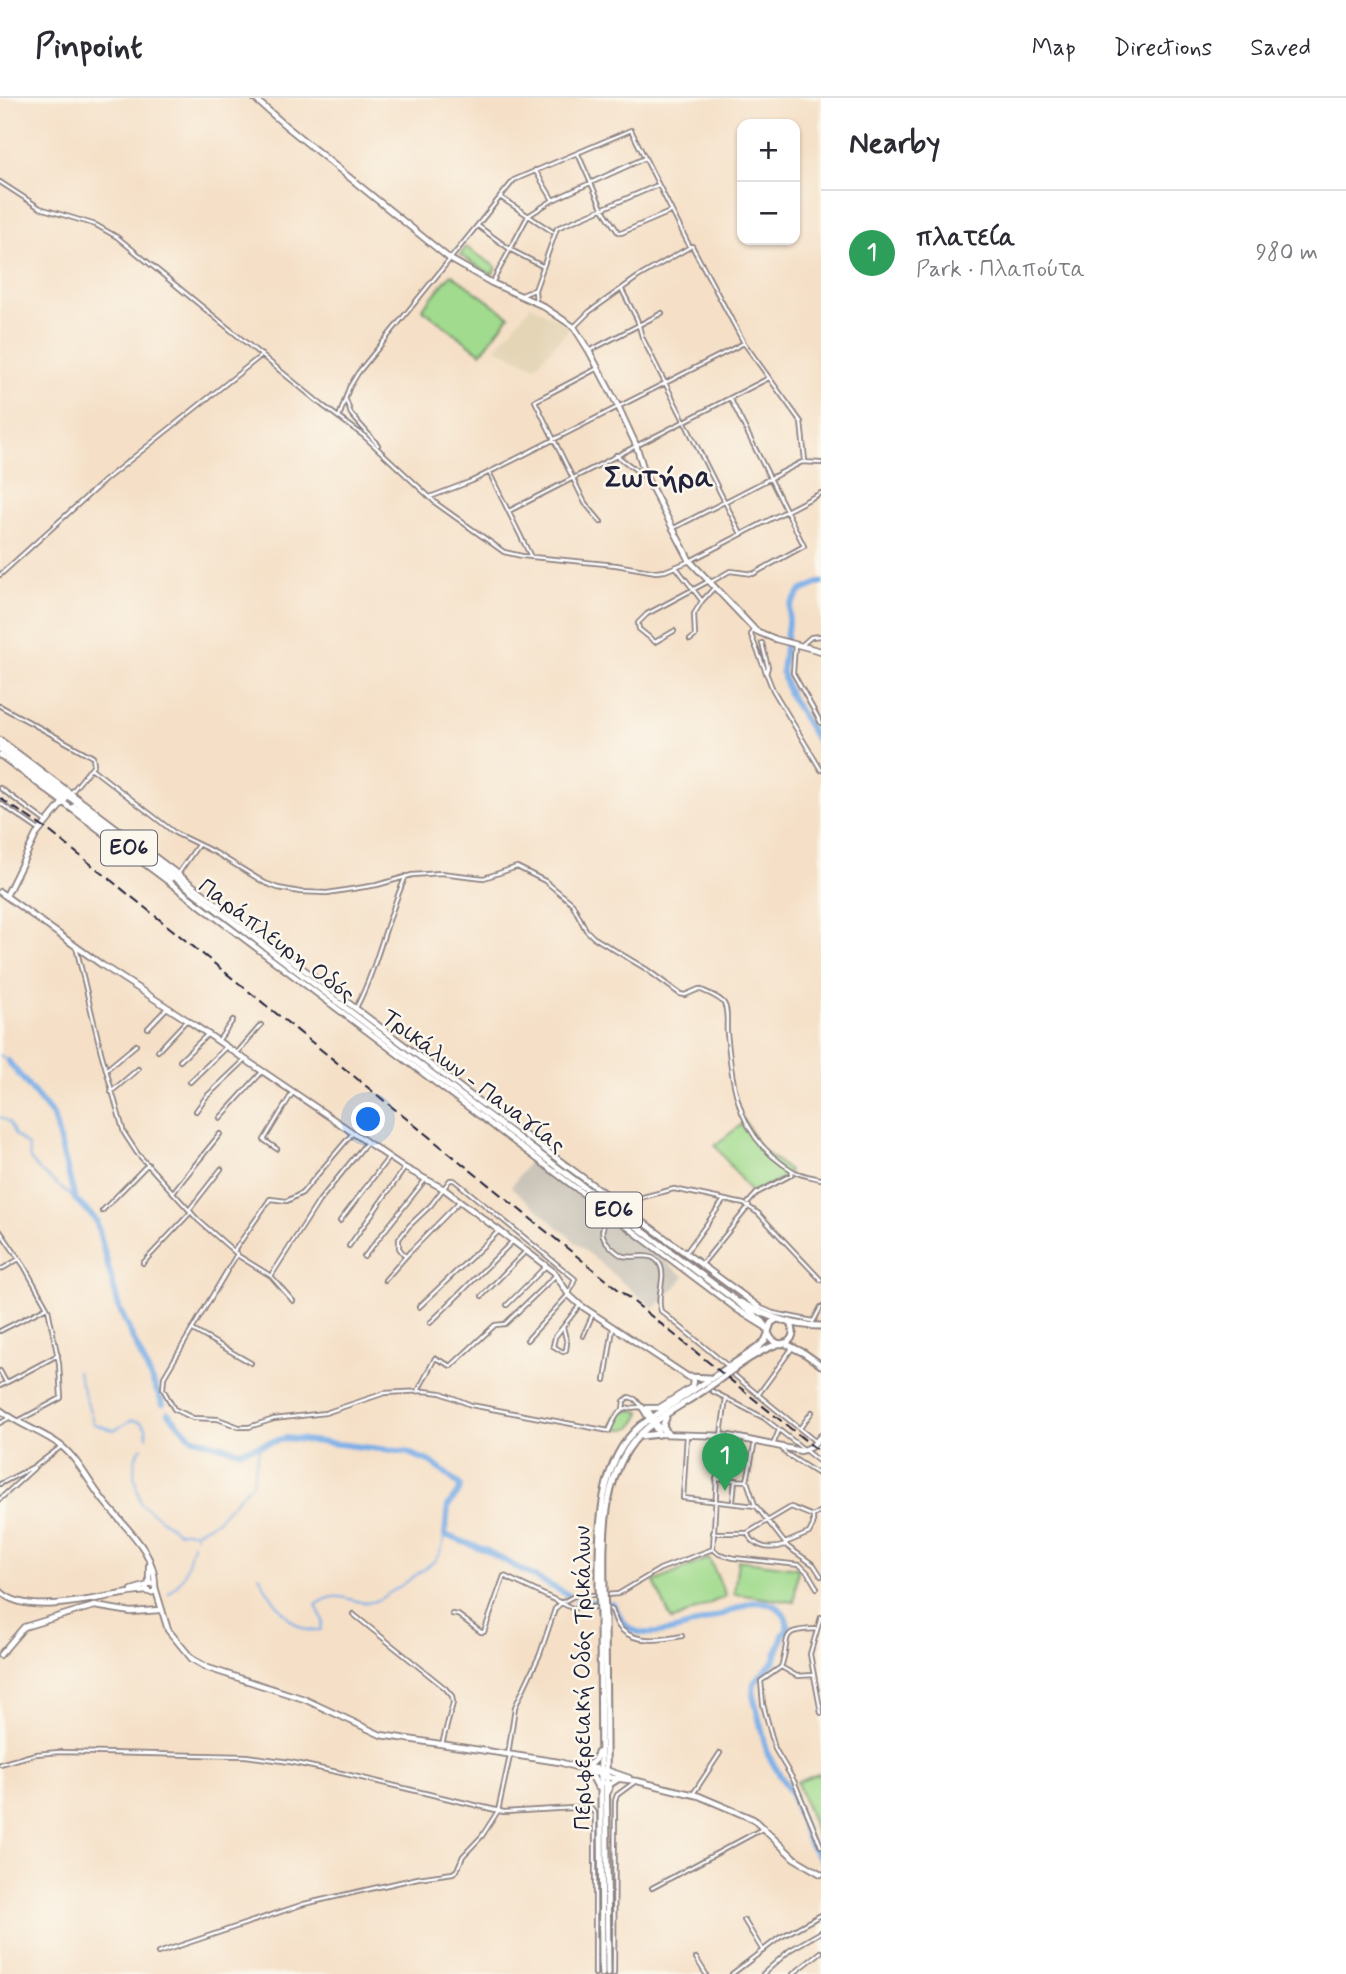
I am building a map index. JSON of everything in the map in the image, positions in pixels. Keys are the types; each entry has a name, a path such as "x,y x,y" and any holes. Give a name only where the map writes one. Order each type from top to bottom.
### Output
{"main road":[{"name":"Τρικάλων - Παναγίας","path":"0,744 160,871 195,893 320,989 354,1011 470,1098 498,1123 731,1297 768,1331"},
{"path":"320,989 320,997"},
{"path":"345,1015 354,1011"},
{"path":"497,1115 498,1123"},
{"name":"Τρικάλων - Παναγίας","path":"731,1297 777,1319"},
{"path":"768,1331 771,1323 777,1319"},
{"name":"ΕΟ6","path":"777,1319 821,1326"},
{"path":"790,1322 793,1335 804,1353"},
{"name":"ΕΟ6","path":"768,1331 772,1340 781,1343 811,1324"},
{"name":"Περιφερειακή Οδός Τρικάλων","path":"602,1588 599,1532 608,1481 614,1463 627,1440 648,1417 762,1345 768,1331"},
{"path":"781,1343 804,1353 821,1365"},
{"name":"Περιφερειακή Οδός Τρικάλων","path":"648,1417 667,1415 752,1357 781,1343"},
{"path":"690,1377 715,1377"},
{"path":"667,1415 663,1424 668,1434"},
{"name":"Περιφερειακή Οδός Τρικάλων","path":"602,1974 604,1533 610,1495 621,1463 648,1417"},
{"path":"638,1437 659,1434"},
{"path":"603,1748 588,1769 597,1782 603,1804"},
{"path":"603,1748 616,1776 603,1804"},
{"name":"Περιφερειακή Οδός Τρικάλων","path":"603,1804 608,1974"}],"street":[{"path":"254,98 450,259 492,283 522,295 574,327 618,406 636,445 646,477 690,561 753,628 766,636 821,651"},
{"path":"339,417 358,373 514,180 631,131 690,247 660,263 589,312 574,327"},
{"path":"578,154 602,208 616,230 621,233 672,212"},
{"path":"492,283 528,216 553,200 645,158"},
{"path":"535,170 553,200"},
{"path":"0,182 40,208 90,223 112,233 379,448"},
{"path":"536,303 534,290 554,232 562,224 658,185"},
{"path":"500,197 554,232"},
{"path":"478,226 511,250 542,266"},
{"path":"692,246 744,343 801,422 805,461"},
{"path":"458,249 458,260 464,268"},
{"path":"522,295 534,290"},
{"path":"622,290 741,534"},
{"path":"589,351 662,313"},
{"path":"429,497 445,493 489,472 744,343"},
{"path":"0,575 105,480 262,355"},
{"path":"598,368 536,399 535,404 587,507 601,522"},
{"path":"509,510 769,378"},
{"path":"346,398 351,414 379,448 437,504 500,550 656,572 690,561 821,493"},
{"path":"674,631 655,642 639,629 638,623 646,614 730,571 753,574 803,548 804,543 730,398"},
{"path":"616,455 646,477"},
{"path":"672,529 805,461 821,463"},
{"path":"489,472 531,556"},
{"path":"437,504 445,493"},
{"path":"676,567 702,601"},
{"path":"690,640 695,636 694,614 716,587"},
{"path":"753,628 751,634 766,674 821,770"},
{"path":"756,647 766,636"},
{"path":"802,646 807,639 821,636"},
{"path":"762,643 768,667 766,674"},
{"path":"794,644 793,673 821,723"},
{"path":"0,706 89,754 94,761 39,830 6,896"},
{"name":"Παράπλευρη Οδός","path":"0,755 178,874 354,1011"},
{"path":"91,768 162,824 271,886 300,892 327,893 377,885 406,876 438,873 484,878 513,868 522,869 547,882 574,905 586,930 598,941 646,969 680,994 685,995 700,989 721,1000 725,1006 735,1086 743,1116 760,1147 797,1173 821,1179"},
{"path":"0,788 46,822"},
{"name":"Παράπλευρη Οδός","path":"67,798 320,997 768,1331"},
{"path":"0,803 39,830"},
{"path":"178,874 199,845"},
{"path":"354,1011 375,964 394,903 406,876"},
{"path":"0,892 76,947 405,1168 444,1189 546,1266 580,1305 690,1377 694,1382 691,1388 648,1417"},
{"path":"76,947 111,1092 124,1133 132,1147 190,1211 237,1255 271,1276 293,1301"},
{"path":"148,1028 168,1007"},
{"path":"158,1051 187,1020"},
{"path":"218,1041 233,1020"},
{"path":"236,1054 261,1025"},
{"path":"180,1061 208,1034"},
{"path":"107,1069 136,1045"},
{"path":"190,1082 226,1047"},
{"path":"196,1111 206,1097 245,1060"},
{"path":"111,1092 138,1069"},
{"path":"220,1118 262,1072"},
{"path":"277,1149 264,1140 293,1092"},
{"path":"470,1098 497,1115 757,1309 811,1324 821,1307"},
{"path":"234,1251 270,1199 288,1201 302,1193 353,1133"},
{"path":"174,1191 220,1135"},
{"path":"271,1276 318,1201 367,1142"},
{"path":"341,1221 389,1157"},
{"path":"102,1211 148,1164"},
{"path":"349,1245 405,1168"},
{"path":"144,1263 190,1211 220,1169"},
{"path":"791,1175 792,1170"},
{"path":"700,1266 757,1193 797,1173"},
{"path":"364,1258 425,1179"},
{"path":"405,1256 399,1248 399,1239 453,1179 575,1278 569,1294 527,1340"},
{"path":"624,1209 640,1198 671,1189 749,1204 821,1280"},
{"path":"685,1254 724,1200"},
{"path":"385,1280 405,1256 461,1201"},
{"path":"612,1215 601,1229 607,1244 621,1255 649,1256 659,1263 662,1272 659,1296 661,1311 729,1367"},
{"path":"419,1307 509,1224"},
{"path":"0,1231 47,1307 58,1355 61,1396 16,1422"},
{"path":"430,1323 514,1240"},
{"path":"482,1296 527,1250"},
{"path":"237,1255 162,1381 172,1406 181,1414 193,1418 206,1417 239,1427 249,1427 274,1419 325,1413 385,1393 418,1391 441,1393 471,1405 609,1431 623,1409 624,1401 629,1398 635,1399 659,1434 720,1435 805,1451 821,1436"},
{"path":"0,1269 19,1259"},
{"path":"507,1305 546,1266"},
{"path":"418,1391 435,1358 451,1366 495,1325 505,1324 556,1275"},
{"path":"563,1327 567,1343 563,1352 554,1348 552,1343 563,1327 580,1305"},
{"path":"0,1331 47,1307"},
{"path":"583,1336 593,1314"},
{"path":"605,1380 613,1328"},
{"path":"193,1330 251,1363"},
{"path":"758,1395 793,1347"},
{"path":"0,1386 58,1355"},
{"path":"0,1371 6,1382"},
{"path":"734,1375 821,1446"},
{"path":"712,1391 764,1418 821,1462"},
{"path":"726,1398 716,1479 713,1549 719,1554 734,1558 799,1565 808,1573 817,1588"},
{"path":"623,1409 648,1417 668,1434"},
{"path":"0,1410 16,1422 61,1446 76,1462 103,1500 133,1534 153,1572 150,1592"},
{"path":"800,1429 812,1412"},
{"path":"0,1423 10,1417"},
{"path":"772,1445 779,1430"},
{"path":"687,1435 683,1498 755,1505"},
{"path":"755,1440 747,1481 755,1505 785,1544 814,1565 821,1576"},
{"path":"0,1499 61,1446"},
{"path":"782,1447 783,1451 821,1476"},
{"path":"809,1469 814,1459"},
{"path":"0,1484 37,1465"},
{"path":"716,1479 747,1481"},
{"path":"732,1502 735,1480"},
{"path":"0,1491 10,1490"},
{"path":"713,1532 747,1533 791,1507 813,1516"},
{"path":"813,1516 821,1511"},
{"path":"747,1533 753,1543 770,1548 809,1533 813,1516"},
{"path":"158,1953 292,1908 418,1878 453,1873 499,1811 516,1707 539,1657 555,1609 576,1595 618,1594 660,1569 713,1549"},
{"path":"452,1614 458,1615 483,1632 504,1576 572,1608 610,1608 621,1629 637,1638 682,1636"},
{"path":"123,1594 152,1585"},
{"path":"152,1585 160,1601 168,1630 192,1659 208,1668 304,1699 374,1733 568,1765 693,1794 742,1813 764,1828 794,1858 821,1874"},
{"path":"0,1591 17,1602 40,1606 150,1592 160,1601"},
{"path":"0,1655 24,1627 80,1610 95,1606 131,1612 161,1609"},
{"path":"353,1614 452,1696 453,1703 442,1745"},
{"path":"821,1617 810,1654 821,1713"},
{"path":"817,1629 790,1633 780,1667 761,1681 763,1704 775,1749 793,1781 821,1846"},
{"path":"780,1667 797,1676 814,1675"},
{"path":"0,1763 36,1754 59,1752 246,1756 337,1772 499,1811 587,1807 594,1811 595,1974"},
{"path":"693,1794 720,1752"},
{"path":"614,1974 615,1801 617,1795 637,1781"},
{"path":"652,1888 764,1828"},
{"path":"733,1974 781,1937 821,1914"},
{"path":"744,1920 762,1951"},
{"path":"763,1974 788,1952 821,1933"},
{"path":"793,1974 821,1952"},
{"path":"696,1958 706,1974"}],"shaded area":[{"path":"531,305 570,327 535,367 496,348"},
{"path":"529,1161 600,1210 685,1277 654,1309 511,1187"}],"green space":[{"path":"466,247 496,267 492,275 460,255"},
{"path":"451,274 509,316 481,353 422,309"},
{"path":"745,1122 759,1147 789,1171 787,1176 752,1194 715,1145"},
{"path":"631,1410 641,1412 633,1426 611,1429 617,1414"},
{"path":"709,1558 726,1596 672,1621 654,1582"},
{"path":"738,1560 798,1568 794,1602 734,1594"},
{"path":"821,1773 821,1834 817,1835 797,1782"}],"waterway":[{"path":"821,582 801,591 790,606 782,672 789,694 821,747"},
{"path":"0,1055 8,1061"},
{"path":"8,1061 53,1116 75,1199 96,1220 119,1308 163,1404"},
{"path":"0,1117 9,1122 15,1135 28,1146 30,1159 38,1169 75,1199"},
{"path":"77,1371 94,1424 114,1430 132,1420 141,1422 146,1428 147,1437"},
{"path":"168,1413 191,1437 239,1451 286,1438 406,1452 431,1462 460,1485 459,1491 448,1506 445,1535 485,1550 568,1595"},
{"path":"195,1537 196,1532 216,1521 252,1483 260,1445"},
{"path":"142,1447 134,1467 141,1504 178,1532 196,1532"},
{"path":"259,1575 272,1598 290,1619 304,1629 321,1630 323,1620 316,1605 333,1597 365,1602 377,1600 435,1560 445,1535"},
{"path":"168,1594 182,1578 193,1544"},
{"path":"577,1601 613,1604 628,1627 639,1632 653,1633 688,1626 750,1603 770,1604 781,1611 787,1622 787,1630 774,1661 754,1683 753,1695 768,1755 790,1792 809,1843 821,1859"}],"railway":[{"path":"0,798 49,831 102,873 821,1453"}],"place":[{"name":"πλατεία","path":"725,1491"}],"district":[{"name":"Σωτήρα","path":"659,478"}]}
